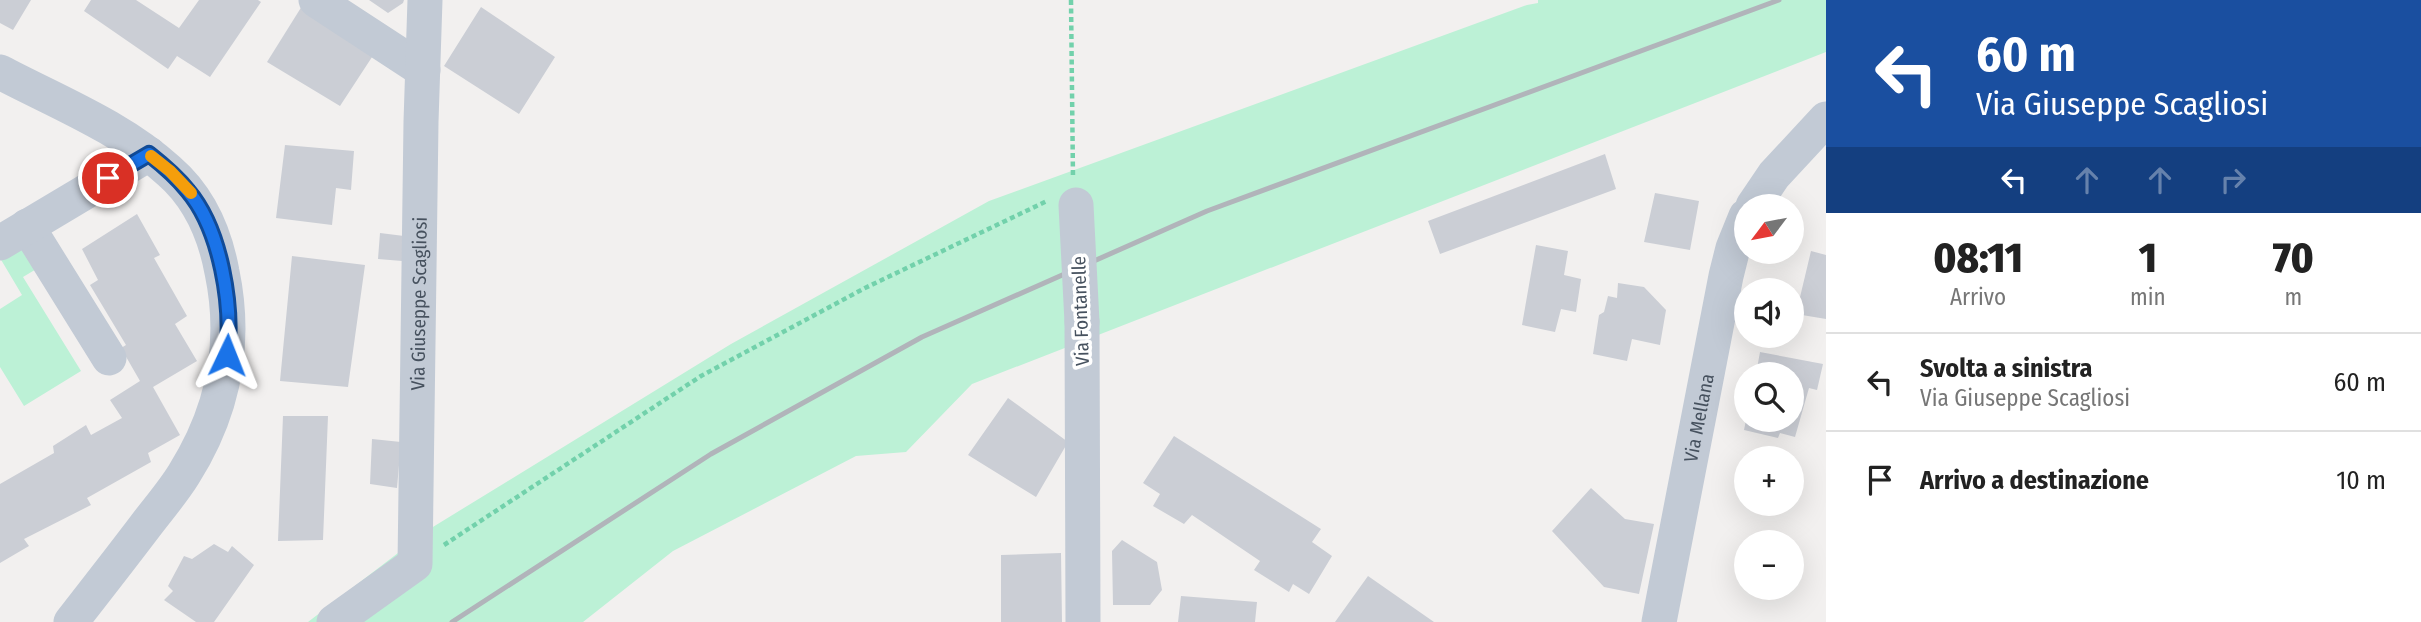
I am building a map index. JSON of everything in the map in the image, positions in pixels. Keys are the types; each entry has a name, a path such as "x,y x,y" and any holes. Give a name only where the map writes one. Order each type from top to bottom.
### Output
{"street":[{"path":"316,0 423,70"},
{"name":"Via Giuseppe Scagliosi","path":"415,564 425,0"},
{"path":"0,72 110,130 149,154 170,171 190,192 204,215 219,255 228,298 229,337 225,373 212,419 202,441 183,476 71,622"},
{"path":"1761,194 1774,175 1826,119"},
{"path":"109,358 14,234 149,154"},
{"name":"Via Fontanelle","path":"1075,197 1082,322 1083,622"},
{"name":"Via Mellana","path":"1659,622 1734,246"},
{"path":"334,622 415,564"}],"path":[{"path":"415,564 701,376 865,288 1075,197 1071,0"}],"green space":[{"path":"1538,0 1826,0 1826,52 972,384 906,452 856,456 673,551 583,622 308,622 428,530 731,344 989,201 1538,3"},
{"path":"23,243 38,268 23,277 81,371 24,406 0,367 0,309 22,295 0,258"}],"building":[{"path":"0,0 31,0 13,30 0,23"},
{"path":"91,0 136,0 179,28 199,0 261,2 210,77 177,56 168,69 84,11"},
{"path":"369,0 404,0 388,13"},
{"path":"302,6 374,54 340,106 267,62"},
{"path":"481,7 555,57 519,114 444,66"},
{"path":"285,145 354,151 351,190 336,188 332,225 276,218"},
{"path":"1605,154 1616,189 1440,254 1428,221"},
{"path":"1655,193 1699,201 1690,250 1644,242"},
{"path":"137,214 160,255 154,258 187,316 175,324 197,361 153,387 180,435 148,453 151,462 87,498 91,505 24,539 29,546 0,563 0,484 54,453 53,446 86,425 91,435 122,418 110,400 140,381 121,348 126,345 90,285 98,280 82,249"},
{"path":"380,233 404,236 402,261 378,259"},
{"path":"1536,245 1568,251 1564,275 1581,279 1576,312 1561,309 1555,332 1522,325"},
{"path":"1811,251 1826,255 1826,319 1804,315 1804,280"},
{"path":"292,256 365,265 348,387 280,381"},
{"path":"1618,283 1644,287 1666,310 1660,345 1632,339 1627,361 1593,354 1599,315 1604,312 1608,296 1617,298"},
{"path":"1760,352 1823,364 1817,390 1809,388 1804,406 1804,362 1758,362"},
{"path":"1008,398 1068,442 1036,497 968,455"},
{"path":"283,416 328,416 323,540 278,541"},
{"path":"1752,432 1796,432 1795,437 1780,433 1778,438"},
{"path":"1174,436 1321,529 1312,542 1332,556 1309,594 1293,584 1289,592 1254,570 1260,561 1192,515 1184,524 1153,506 1160,494 1143,483"},
{"path":"372,439 401,442 397,488 370,484"},
{"path":"1591,488 1625,519 1654,524 1639,594 1604,587 1552,531"},
{"path":"1122,540 1157,562 1162,590 1150,605 1113,605 1112,551"},
{"path":"214,544 228,552 232,546 254,565 214,622 196,622 164,600 173,591 168,586 184,556 192,559"},
{"path":"1061,553 1062,622 1001,622 1001,555"},
{"path":"1368,576 1434,622 1335,622"},
{"path":"1181,596 1257,602 1255,622 1178,622"}],"railway":[{"path":"452,622 711,454 922,337 1207,211 1779,0"}],"slow traffic":[{"path":"151,156 191,193"}],"route":[{"path":"108,178 149,154 190,192 204,215 219,255 228,298 227,355"}]}
